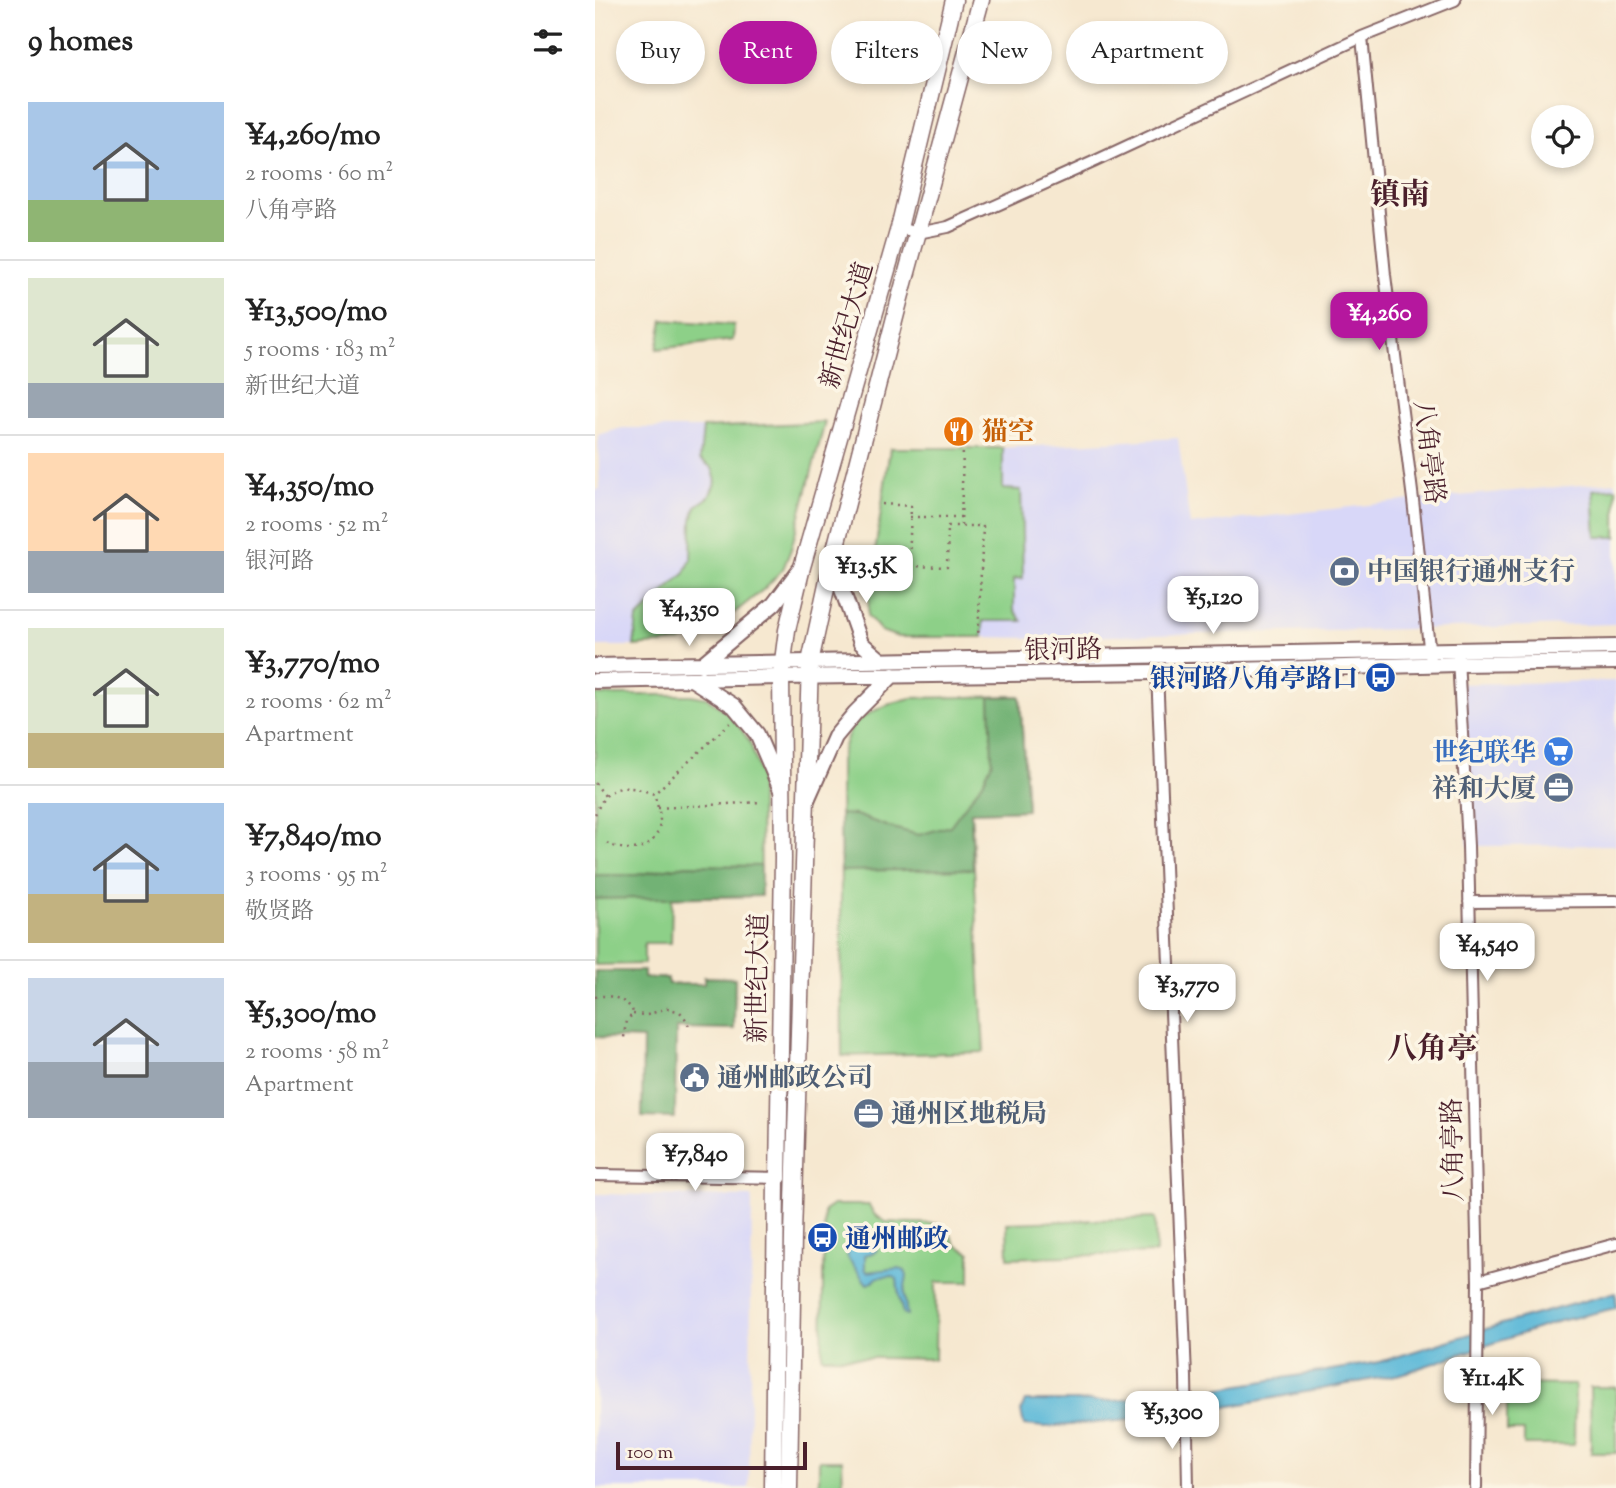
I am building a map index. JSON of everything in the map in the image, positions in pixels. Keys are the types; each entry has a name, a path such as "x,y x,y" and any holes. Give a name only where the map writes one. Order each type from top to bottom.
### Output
{"main road":[{"name":"新世纪大道","path":"773,1488 776,1178 780,1112 782,670 787,630 802,567 899,228 954,0"},
{"name":"新世纪大道","path":"789,1488 809,669 832,561 981,0"},
{"path":"832,561 861,643 882,661"},
{"path":"701,665 774,604 802,567"},
{"name":"银河路","path":"809,669 893,675 1431,665 1458,657 1616,647"},
{"name":"银河路","path":"595,681 693,680 882,661 1430,650 1458,657 1616,662"},
{"name":"银河路","path":"595,666 701,665 782,670"},
{"path":"805,805 835,737 893,675"},
{"path":"693,680 734,706 757,734 782,792"}],"street":[{"path":"899,228 918,233 948,227 1362,37 1455,0"},
{"name":"八角亭路","path":"1362,37 1385,275 1431,665"},
{"name":"八角亭路","path":"1458,657 1469,902 1478,1281 1476,1488"},
{"path":"1157,672 1186,1377 1188,1488"},
{"path":"1469,902 1616,901"},
{"path":"595,1175 795,1179"},
{"path":"1478,1281 1616,1244"}],"path":[{"path":"961,526 963,448"},
{"path":"882,504 911,506 909,566 947,567 948,526 983,526 978,637"},
{"path":"910,517 961,517"},
{"path":"654,794 734,720"},
{"path":"595,783 605,796"},
{"path":"595,814 605,796 619,788 638,788 654,794"},
{"path":"607,843 617,848 637,849 653,841 660,827 654,794"},
{"path":"658,808 761,802"},
{"path":"595,997 606,995 623,1001 632,1008 633,1014"},
{"path":"624,1038 628,1018 633,1014 647,1015 667,1008 680,1012 690,1028"}],"shaded area":[{"path":"622,428 703,428 700,459 712,468 716,481 709,497 692,520 691,559 685,573 637,619 634,646 595,646 595,490 600,489 598,435"},
{"path":"1178,438 1190,525 1413,500 1616,482 1616,624 983,637 983,621 1021,620 1014,610 1014,578 1023,578 1020,490 1003,489 1003,448"},
{"path":"1616,681 1616,845 1468,846 1460,684"},
{"path":"595,1194 752,1197 749,1488 595,1488"}],"green space":[{"path":"663,320 734,325 733,340 657,349"},
{"path":"825,422 791,549 783,569 764,589 734,613 681,642 634,646 637,619 685,573 691,559 692,520 696,506 709,497 716,481 712,468 700,459 703,428"},
{"path":"890,448 1003,448 1003,489 1021,490 1023,578 1014,579 1014,610 1022,621 983,621 983,637 898,637 881,631 868,616"},
{"path":"1616,488 1616,537 1596,537 1593,490"},
{"path":"595,695 691,695 707,698 728,713 750,742 760,774 761,896 672,897 671,943 644,943 644,964 595,965"},
{"path":"1020,696 1027,810 971,812 984,1052 842,1056 840,761 849,732 870,713 911,698"},
{"path":"1020,696 1027,810 971,812 973,869 841,871 840,814 856,815 919,835 950,826 983,782 992,762 990,697"},
{"path":"686,865 761,866 761,896 595,899 595,875 636,875"},
{"path":"595,971 644,971 644,978 668,978 668,984 704,984 704,977 735,978 734,1029 676,1028 675,1118 642,1117 643,1039 595,1037"},
{"path":"833,1205 869,1205 874,1214 886,1222 942,1224 956,1245 970,1253 970,1282 936,1282 935,1359 822,1357 824,1211"},
{"path":"1155,1218 1156,1253 1008,1258 1007,1223"},
{"path":"1507,1384 1575,1385 1574,1445 1524,1445 1524,1431 1507,1431"},
{"path":"1590,1387 1616,1387 1616,1453 1591,1453"},
{"path":"819,1460 842,1460 843,1488 819,1488"}],"water":[{"path":"849,1248 877,1249 876,1252 865,1255 867,1272 899,1268 905,1271 907,1315 903,1314 897,1279 892,1276 878,1277 867,1284 847,1257"},
{"path":"1616,1292 1616,1308 1560,1321 1401,1374 1177,1416 1045,1427 1024,1425 1021,1411 1025,1401 1114,1401 1210,1390 1380,1362"}],"place":[{"name":"猫空","path":"959,431"},
{"name":"中国银行通州支行","path":"1344,571"},
{"name":"银河路八角亭路口","path":"1381,678"},
{"name":"世纪联华","path":"1559,752"},
{"name":"祥和大厦","path":"1559,788"},
{"name":"通州邮政公司","path":"694,1077"},
{"name":"通州区地税局","path":"868,1113"},
{"name":"通州邮政","path":"822,1238"}],"district":[{"name":"镇南","path":"1400,194"},
{"name":"八角亭","path":"1432,1048"}]}
